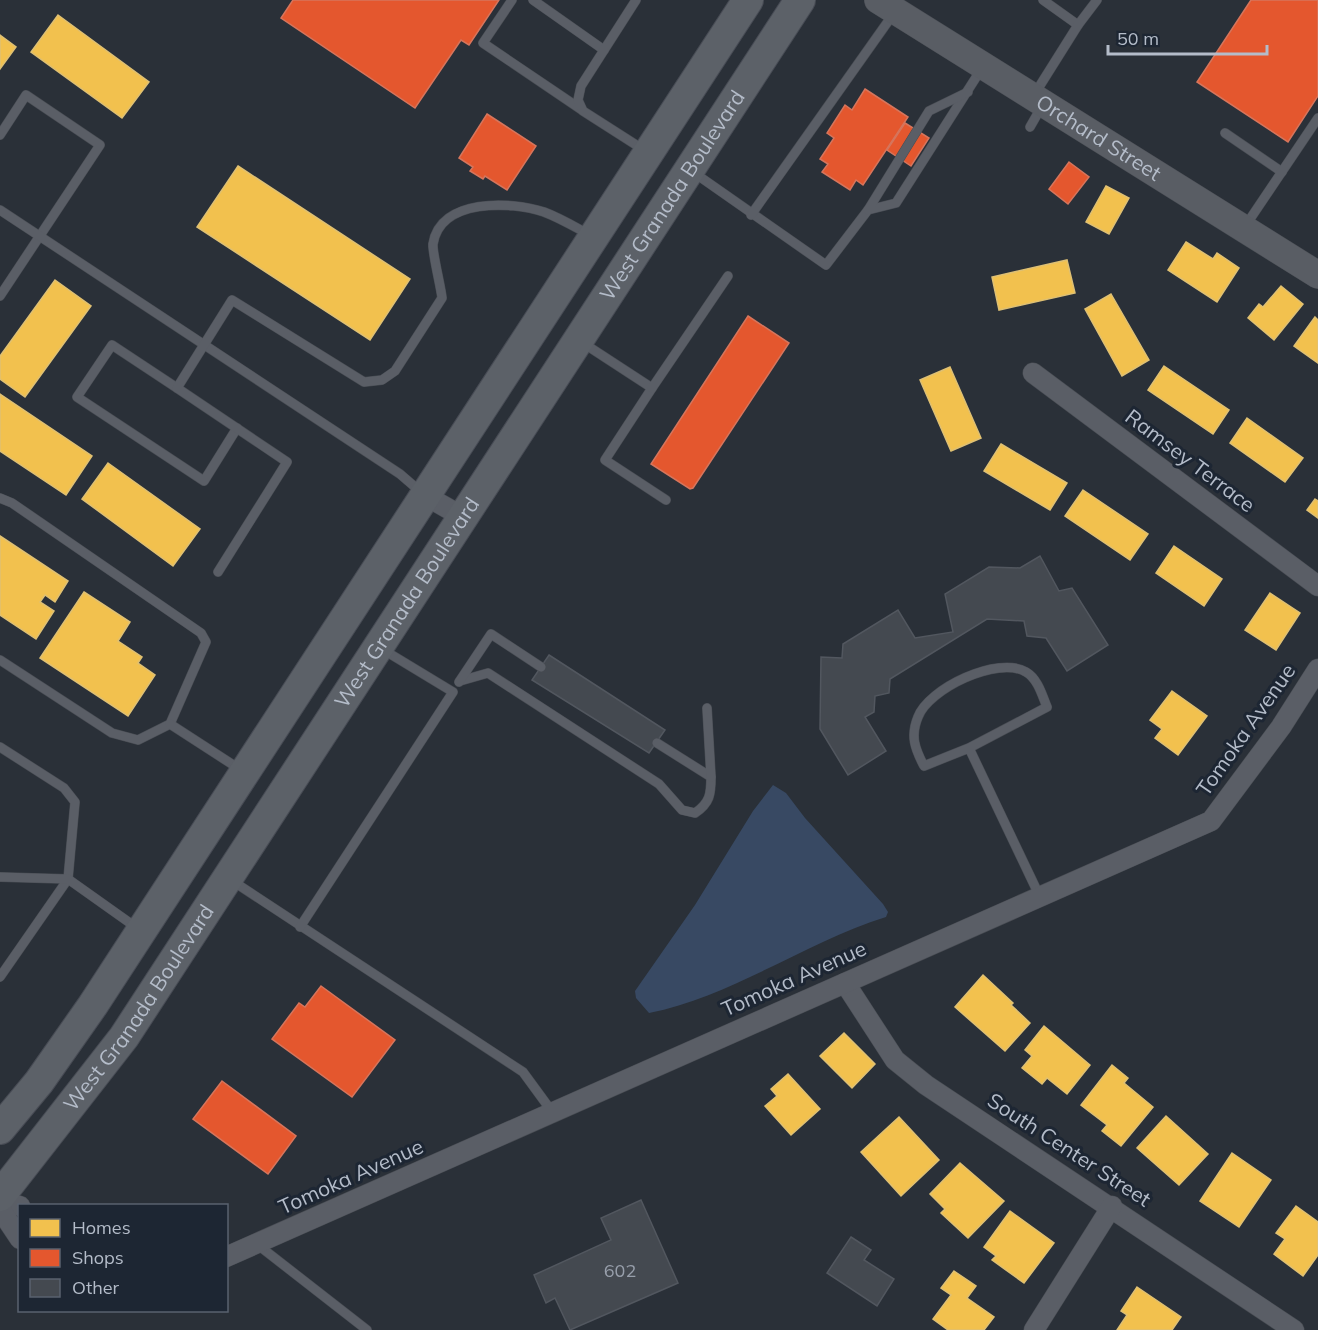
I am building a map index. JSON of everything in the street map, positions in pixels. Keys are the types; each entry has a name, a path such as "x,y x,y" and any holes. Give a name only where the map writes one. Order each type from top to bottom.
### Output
{"main road":[{"name":"West Granada Boulevard","path":"0,1129 39,1082 142,931 748,0"},
{"name":"West Granada Boulevard","path":"0,1196 124,1037 800,0"}],"street":[{"name":"Orchard Street","path":"887,6 1318,275"},
{"name":"Ramsey Terrace","path":"1033,374 1318,586"},
{"path":"426,496 463,518"},
{"name":"Tomoka Avenue","path":"228,1256 258,1245 845,982 1212,822 1281,727 1318,669"},
{"name":"South Center Street","path":"845,982 895,1060 926,1085 1112,1206 1294,1330"},
{"path":"0,1202 18,1206"},
{"path":"1034,1330 1112,1206"},
{"path":"0,1209 18,1236"}],"lane":[{"path":"512,0 483,43 649,153"},
{"path":"533,0 604,50"},
{"path":"583,111 578,100 581,86 636,0"},
{"path":"1043,0 1078,25"},
{"path":"1030,127 1038,100 1078,25 1097,0"},
{"path":"751,215 887,6"},
{"path":"868,210 896,203 984,66"},
{"path":"689,170 826,265 868,210 929,111 969,92"},
{"path":"0,135 26,95 100,145 0,296"},
{"path":"1244,228 1318,118"},
{"path":"1225,134 1282,172"},
{"path":"177,388 232,300 364,382 382,380 394,371 442,298 433,244 444,221 468,207 502,206 543,212 594,237"},
{"path":"0,210 400,474 426,496"},
{"path":"666,500 605,460 728,276"},
{"path":"579,340 652,388"},
{"path":"218,572 287,462 237,428 112,345 77,397 204,481 237,428"},
{"path":"0,498 12,503 201,633 206,642 170,724 138,740 112,733 0,660"},
{"path":"300,927 491,634 540,667"},
{"path":"378,647 453,692"},
{"path":"1013,667 1026,672 1036,682 1047,707 969,748 924,766 914,746 914,732 918,715 932,696 991,668 1013,667"},
{"path":"460,681 488,674 658,784 682,810 695,813 706,805 711,790 706,708"},
{"path":"170,724 246,772"},
{"path":"657,743 711,777"},
{"path":"0,747 64,788 75,801 68,879 0,977"},
{"path":"969,748 1040,897"},
{"path":"0,877 68,879 142,931"},
{"path":"228,878 523,1072 552,1113"},
{"path":"258,1245 367,1330"}],"water":[{"path":"773,785 786,793 805,818 883,904 888,912 886,917 827,940 740,982 680,1005 649,1013 636,998 635,991 695,905 753,811"}],"building: Homes":[{"path":"58,15 149,82 122,118 31,52"},
{"path":"0,35 16,47 0,69"},
{"path":"238,166 410,279 370,340 197,227"},
{"path":"1106,186 1129,198 1109,234 1086,222"},
{"path":"1186,242 1213,259 1217,253 1239,268 1217,302 1168,270"},
{"path":"1067,260 1075,293 999,310 992,277"},
{"path":"55,280 91,306 25,397 0,379 0,356"},
{"path":"1281,286 1303,304 1274,340 1248,318 1259,304 1263,307"},
{"path":"1111,294 1149,360 1122,376 1085,309"},
{"path":"1315,317 1318,320 1318,363 1294,346"},
{"path":"1164,366 1229,410 1213,434 1148,390"},
{"path":"950,367 981,438 951,451 920,380"},
{"path":"0,394 92,456 66,495 0,451"},
{"path":"1247,418 1303,458 1285,482 1230,443"},
{"path":"1001,444 1067,483 1050,510 984,471"},
{"path":"108,463 200,529 173,566 82,499"},
{"path":"1083,490 1148,534 1130,560 1065,516"},
{"path":"1315,499 1318,501 1318,518 1307,510"},
{"path":"0,536 68,581 55,602 45,595 40,602 54,611 36,639 0,615"},
{"path":"1174,546 1222,579 1204,606 1156,573"},
{"path":"84,592 130,622 118,641 142,657 138,663 155,675 128,716 40,658"},
{"path":"1270,593 1300,613 1276,650 1245,630"},
{"path":"1172,691 1207,716 1178,755 1155,738 1162,729 1150,720"},
{"path":"983,975 1013,1003 1011,1005 1030,1023 1005,1051 955,1007"},
{"path":"1044,1026 1090,1065 1067,1094 1047,1078 1042,1084 1022,1068 1032,1056 1025,1050"},
{"path":"844,1033 875,1064 852,1088 820,1056"},
{"path":"1112,1065 1128,1078 1124,1083 1153,1107 1121,1146 1102,1131 1107,1125 1081,1105"},
{"path":"788,1074 820,1109 791,1135 765,1106 777,1096 771,1089"},
{"path":"1166,1116 1208,1154 1179,1185 1137,1148"},
{"path":"899,1117 939,1160 901,1196 861,1152"},
{"path":"1232,1153 1271,1180 1239,1227 1200,1201"},
{"path":"960,1163 1004,1201 968,1238 941,1213 945,1209 930,1194"},
{"path":"1296,1206 1318,1222 1318,1255 1303,1276 1274,1254 1285,1239 1276,1233"},
{"path":"1010,1211 1054,1243 1024,1283 992,1260 996,1256 984,1247"},
{"path":"954,1271 976,1286 967,1298 994,1317 984,1330 948,1330 933,1319 951,1295 941,1288"},
{"path":"1137,1287 1181,1317 1172,1330 1117,1330 1127,1315 1121,1311"}],"building: Shops":[{"path":"293,0 499,0 469,45 461,40 415,108 281,18"},
{"path":"1251,0 1318,0 1318,96 1288,142 1197,82"},
{"path":"865,89 908,117 863,185 856,180 850,190 822,172 828,164 820,159 834,138 827,133 845,105 852,110"},
{"path":"487,114 536,146 507,190 485,176 483,179 470,171 473,167 459,158"},
{"path":"905,123 929,138 911,166 887,150"},
{"path":"1069,162 1089,177 1068,204 1049,189"},
{"path":"748,316 789,343 693,488 690,489 651,464"},
{"path":"321,986 395,1040 352,1097 272,1039 299,1003 305,1007"},
{"path":"222,1081 296,1136 268,1174 193,1119"}],"building: Other":[{"path":"1040,556 1059,591 1072,588 1108,645 1067,671 1046,638 1027,636 1024,621 987,619 890,679 889,693 875,696 874,712 865,717 886,751 848,775 820,729 821,657 842,658 843,644 898,610 915,638 953,632 945,594 989,567 1020,568"},
{"path":"549,655 665,730 649,753 532,680"},
{"path":"641,1200 678,1283 570,1330 555,1298 546,1303 534,1275 611,1240 601,1218"},
{"path":"851,1237 871,1250 864,1260 894,1279 877,1306 827,1273"}]}
